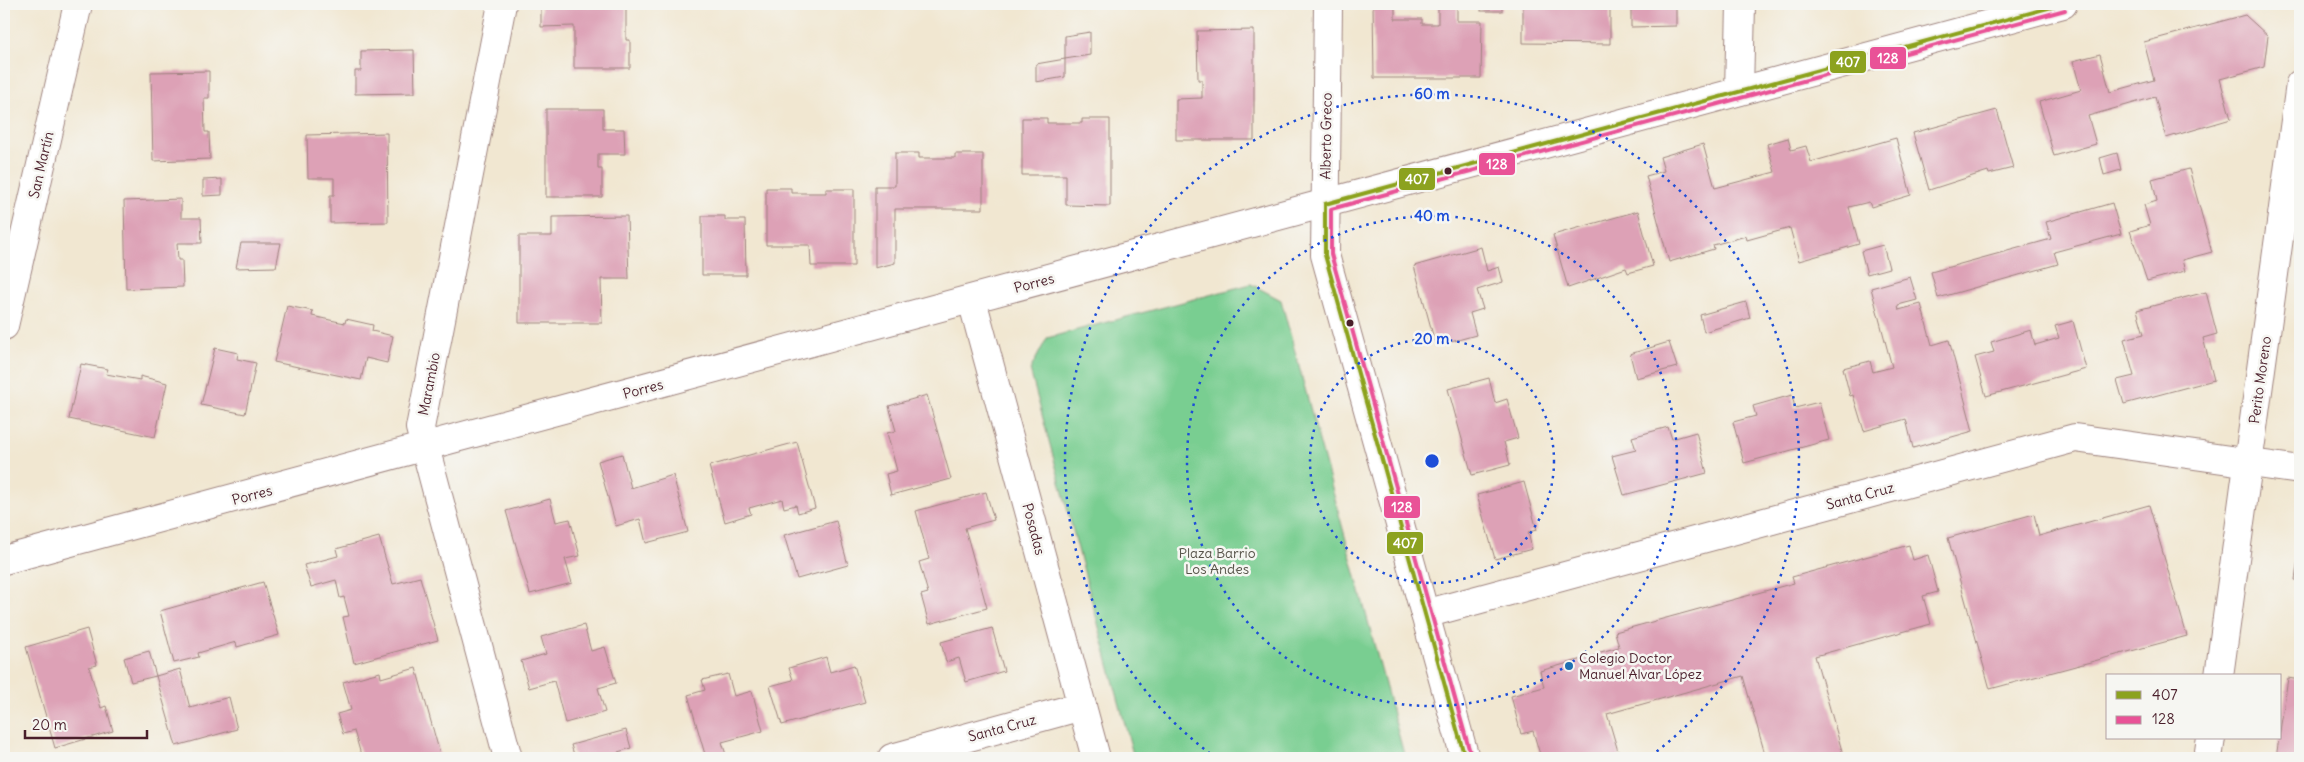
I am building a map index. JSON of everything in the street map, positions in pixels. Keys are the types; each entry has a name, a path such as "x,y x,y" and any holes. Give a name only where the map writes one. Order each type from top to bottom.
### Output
{"street":[{"name":"San Martín","path":"4,326 78,4"},
{"name":"Marambio","path":"502,4 420,428 508,758"},
{"name":"Alberto Greco","path":"1328,4 1325,255 1464,758"},
{"path":"1739,91 1741,4"},
{"name":"Porres","path":"4,560 426,448 2064,4"},
{"name":"Perito Moreno","path":"2220,674 2300,84"},
{"name":"Posadas","path":"972,300 1096,758"},
{"name":"Santa Cruz","path":"1425,614 2075,438 2300,470"},
{"name":"Santa Cruz","path":"892,758 1082,706"},
{"path":"2208,758 2211,740"}],"green space":[{"name":"Plaza Barrio Los Andes","path":"1251,284 1281,300 1405,758 1134,758 1030,370 1047,338"}],"building":[{"path":"541,4 626,4 626,40 630,40 630,68 574,68 574,26 541,27"},
{"path":"831,4 851,4 851,7 831,7"},
{"path":"1373,4 1395,4 1395,19 1422,19 1422,24 1438,24 1438,4 1457,4 1457,21 1482,21 1481,78 1374,78"},
{"path":"1481,4 1502,4 1502,11 1481,11"},
{"path":"1523,4 1610,4 1610,44 1523,43"},
{"path":"1631,4 1676,4 1676,26 1631,27"},
{"path":"2245,15 2268,36 2264,67 2220,79 2231,119 2166,138 2155,97 2088,116 2096,144 2054,156 2039,102 2081,90 2073,61 2100,54 2110,92 2154,80 2144,42"},
{"path":"1254,30 1254,140 1176,140 1176,99 1202,98 1202,80 1198,80 1197,31"},
{"path":"1090,32 1090,55 1065,59 1065,36"},
{"path":"414,50 415,93 355,94 355,71 361,71 361,51"},
{"path":"1065,59 1065,77 1036,82 1036,64"},
{"path":"209,71 209,98 204,98 205,132 209,132 210,159 153,161 151,72"},
{"path":"546,109 603,109 603,129 624,129 625,154 598,154 598,169 602,169 602,197 546,197"},
{"path":"1997,110 2013,168 1989,174 1988,171 1929,190 1913,133"},
{"path":"1022,118 1047,118 1047,123 1082,123 1082,119 1110,119 1110,206 1066,205 1066,175 1022,175"},
{"path":"387,133 388,222 330,223 330,195 334,195 334,178 308,178 307,135"},
{"path":"1788,138 1791,150 1806,146 1811,162 1896,138 1911,195 1871,207 1869,202 1849,207 1859,244 1799,261 1790,228 1747,240 1746,236 1713,245 1714,249 1669,262 1646,176 1664,171 1660,157 1703,144 1715,188 1775,172 1767,144"},
{"path":"895,153 919,153 919,158 955,158 955,154 983,154 983,209 895,209 895,263 875,268 875,186 895,186"},
{"path":"2117,153 2121,170 2104,175 2100,158"},
{"path":"2189,169 2212,252 2182,260 2185,271 2147,281 2130,231 2150,225 2144,205 2157,201 2152,179"},
{"path":"222,179 222,195 203,196 203,180"},
{"path":"766,188 791,188 791,193 826,193 826,189 854,189 854,266 811,266 810,245 766,245"},
{"path":"181,199 181,218 201,218 202,243 177,243 178,260 182,260 183,287 126,289 124,201"},
{"path":"2112,203 2121,234 2054,252 2058,264 1938,298 1931,272 2051,239 2046,222"},
{"path":"1638,211 1653,266 1628,273 1626,268 1568,288 1553,235"},
{"path":"627,216 629,279 601,279 602,323 519,323 519,236 552,236 552,217"},
{"path":"702,216 725,216 725,220 745,220 746,275 702,275"},
{"path":"241,243 281,243 276,267 236,268"},
{"path":"1883,245 1889,268 1867,274 1861,251"},
{"path":"1481,247 1487,271 1499,267 1503,282 1477,290 1483,309 1470,313 1476,335 1436,346 1414,266"},
{"path":"1910,277 1917,300 1898,305 1899,310 1921,304 1932,345 1949,340 1973,431 1913,448 1906,419 1864,431 1853,395 1850,396 1843,368 1870,361 1873,372 1892,367 1871,288"},
{"path":"2206,292 2217,334 2203,338 2214,380 2124,404 2117,380 2134,376 2124,339 2144,334 2137,310"},
{"path":"1746,302 1750,318 1704,332 1700,315"},
{"path":"287,306 313,311 312,316 330,320 345,323 346,319 373,325 372,331 393,336 387,363 366,358 361,380 274,362"},
{"path":"2073,321 2086,369 1986,396 1975,357 1994,352 1991,342 2031,330 2035,345 2059,338 2055,326"},
{"path":"1669,342 1677,367 1636,378 1630,354"},
{"path":"215,348 238,353 237,359 256,363 245,414 201,405"},
{"path":"81,364 108,369 106,374 140,380 140,376 167,383 155,437 69,419"},
{"path":"1489,378 1495,403 1507,399 1518,438 1504,442 1510,465 1472,475 1448,389"},
{"path":"927,395 951,479 891,495 886,474 897,471 887,433 896,431 889,406"},
{"path":"1792,395 1795,408 1819,402 1829,440 1744,463 1733,422 1756,416 1753,406"},
{"path":"1668,427 1672,439 1696,432 1707,473 1624,495 1612,456 1636,450 1632,437"},
{"path":"797,442 815,508 798,513 796,505 784,508 782,499 749,508 751,514 725,522 709,466"},
{"path":"622,454 631,488 673,475 688,532 646,543 640,519 616,526 598,461"},
{"path":"1524,482 1537,530 1528,532 1532,549 1495,559 1477,495"},
{"path":"986,492 994,520 965,528 987,608 929,624 921,595 928,593 919,562 929,559 916,511"},
{"path":"550,499 556,522 570,519 580,556 565,559 572,583 530,594 506,511"},
{"path":"2149,505 2187,636 1990,689 1948,538 2034,514 2039,536"},
{"path":"836,521 848,565 797,579 784,535"},
{"path":"379,537 393,584 420,577 438,640 354,663 343,617 349,616 344,597 340,598 336,580 311,587 304,565 338,556 336,549"},
{"path":"1909,545 1913,560 1928,555 1938,592 1923,596 1931,624 1815,656 1844,758 1766,758 1743,676 1607,714 1620,758 1541,758 1533,731 1521,734 1511,696 1544,687 1540,671 1619,647 1615,632 1794,583 1792,577"},
{"path":"2300,552 2300,581 2295,580"},
{"path":"263,582 279,635 237,647 236,642 198,653 199,657 174,663 160,611"},
{"path":"584,625 591,651 605,647 616,683 598,688 605,712 565,723 554,681 529,688 521,661 546,654 541,637"},
{"path":"992,628 1004,671 966,682 959,658 946,662 941,642"},
{"path":"87,629 97,665 89,667 101,708 106,706 113,731 55,748 26,647"},
{"path":"149,651 156,676 131,682 124,658"},
{"path":"826,657 830,672 854,665 865,702 782,725 770,686 793,680 789,668"},
{"path":"416,668 440,754 426,758 371,758 370,756 362,758 354,731 343,734 337,714 351,710 343,682 380,672 381,678"},
{"path":"180,669 190,708 229,697 237,729 176,746 156,676"},
{"path":"728,674 734,696 752,691 763,731 722,742 727,758 706,758 688,695 705,690 702,680"},
{"path":"2288,678 2300,680 2300,758 2276,758 2279,740 2282,740 2282,718"},
{"path":"626,730 631,748 618,752 620,758 575,758 571,745"}],"transit line":[{"name":"407","path":"1465,758 1325,255 1325,204 2063,4"},
{"name":"128","path":"1471,756 1331,254 1331,209 2065,10"}],"place":[{"name":"Colegio Doctor Manuel Alvar López","path":"1569,666"}]}
